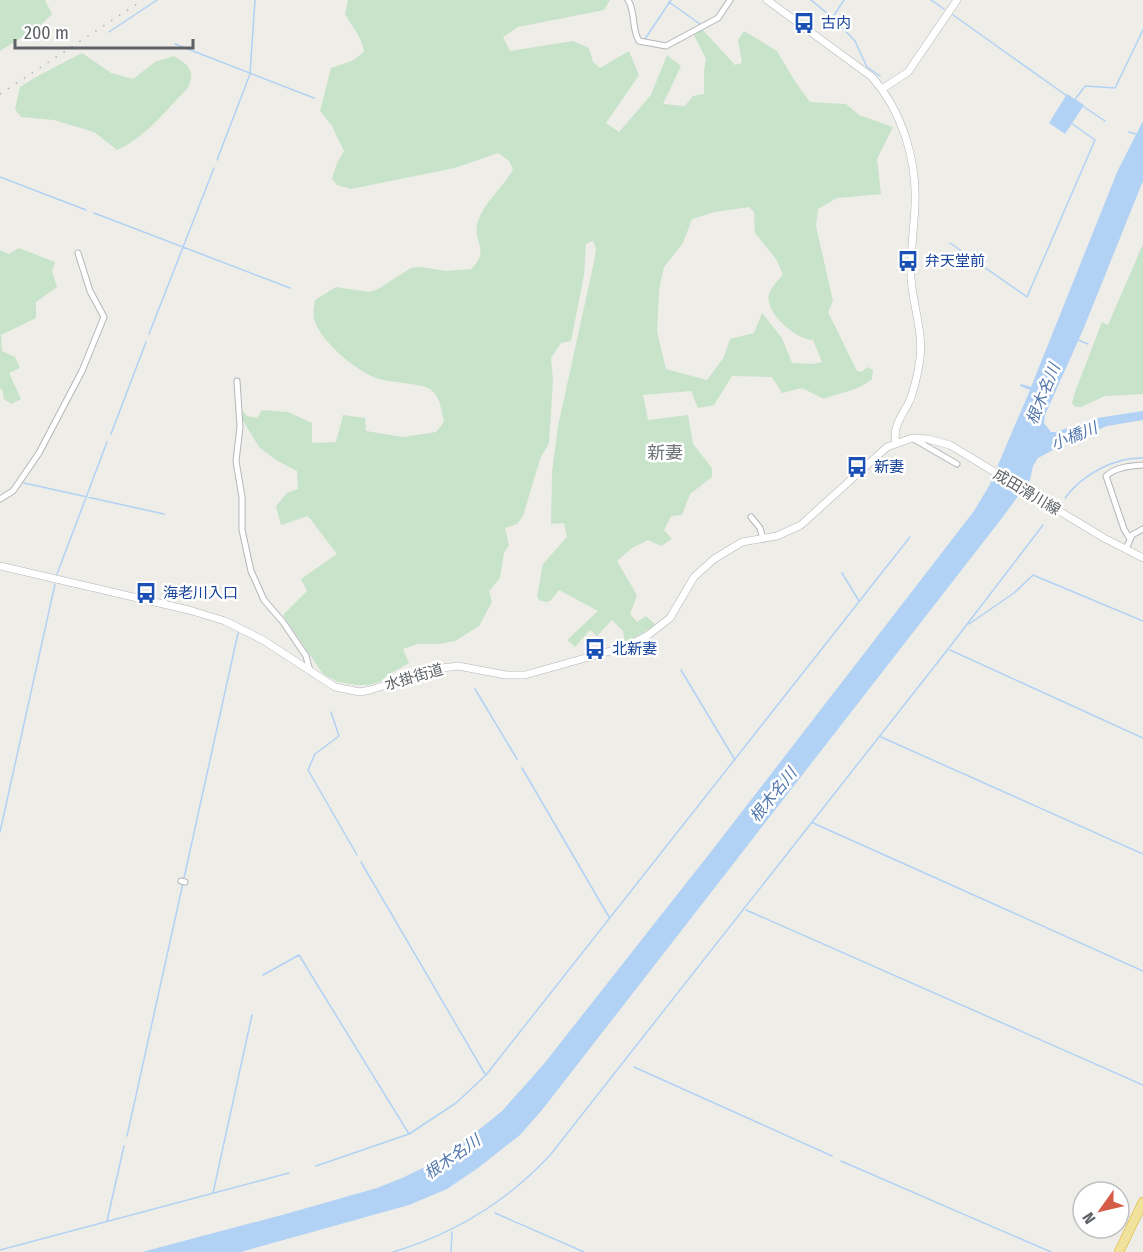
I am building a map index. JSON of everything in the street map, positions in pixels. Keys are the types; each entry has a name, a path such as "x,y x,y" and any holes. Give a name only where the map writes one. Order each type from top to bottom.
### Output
{"highway":[{"path":"1119,1252 1143,1202"}],"main road":[{"path":"767,0 872,77 882,89 899,122 913,165 915,203 911,278 921,343 913,392 894,432 896,443"},
{"path":"882,89 908,72 957,0"},
{"name":"水掛街道","path":"0,566 203,614 263,639 335,687 360,692 452,666 468,666 515,675 550,669 628,646 648,635 670,618 694,577 714,559 742,542 781,535 801,525 880,452 896,443 912,438 928,439 950,445"},
{"name":"成田滑川線","path":"950,445 1126,549"},
{"path":"1126,549 1143,558"}],"street":[{"path":"628,0 632,6 635,33 639,41 666,46 718,18 730,0"},
{"path":"0,499 13,491 39,453 82,371 104,317 90,291 78,253"},
{"path":"237,381 240,427 236,460 242,497 242,530 250,571 264,600 283,622 306,656 310,671"},
{"path":"912,438 957,464"},
{"path":"1130,539 1124,529 1106,476 1121,468 1143,465"},
{"path":"751,517 760,528 763,539"},
{"path":"1126,549 1135,532 1143,529"}],"green space":[{"path":"0,0 45,0 52,14 40,26 0,51"},
{"path":"348,0 610,0 604,10 518,27 503,37 510,51 573,41 589,48 593,62 600,68 629,51 639,75 606,123 619,132 651,95 667,55 681,66 663,104 685,106 693,96 704,94 706,59 694,35 702,29 735,65 742,63 738,40 744,31 777,51 810,102 846,104 859,115 893,127 877,159 881,194 837,198 818,209 816,226 833,301 828,312 857,371 862,372 867,367 873,370 872,379 854,389 824,399 802,388 782,393 772,377 732,376 714,405 698,408 691,391 643,395 648,420 688,415 693,444 712,468 712,477 690,494 682,515 671,516 664,530 672,539 661,546 648,540 632,548 617,561 637,595 630,614 637,622 646,616 656,625 625,643 623,631 612,620 597,636 590,630 575,647 567,640 598,611 559,590 550,601 539,600 537,596 543,564 567,537 564,523 551,524 552,472 558,426 594,262 596,249 593,241 586,244 584,275 571,341 561,343 551,358 553,381 549,443 540,459 523,516 517,524 505,528 509,545 504,553 500,578 489,591 492,602 479,626 455,641 417,644 403,649 409,663 386,676 382,681 369,685 356,685 338,682 323,674 283,615 307,591 301,579 337,554 308,516 281,525 276,506 287,493 298,489 297,471 276,460 259,447 242,419 243,411 247,416 257,418 262,410 288,412 312,423 312,443 336,442 343,415 365,418 366,431 403,437 436,432 444,422 440,404 434,392 420,385 376,378 349,362 339,354 318,328 314,319 315,300 336,287 369,292 378,289 411,268 421,267 445,271 471,269 477,262 481,250 477,235 478,221 485,207 513,169 509,161 498,153 455,168 351,189 337,185 332,179 344,151 332,126 320,111 331,68 352,61 364,52 359,37 345,14","holes":["749,207 754,212 755,233 776,259 783,274 769,294 771,309 790,330 806,339 813,340 822,362 792,363 782,338 762,313 754,333 730,339 724,357 707,380 666,369 657,332 659,290 664,267 683,243 692,219 715,212"]},
{"path":"82,53 111,73 133,79 155,62 174,56 191,72 190,82 188,88 155,123 137,138 117,150 94,132 54,120 21,117 15,109 20,87"},
{"path":"1143,244 1143,394 1105,396 1076,407 1072,403 1075,392 1102,322 1108,325"},
{"path":"19,248 55,262 52,271 57,287 36,302 36,318 1,335 2,351 15,357 20,368 9,373 21,399 11,404 4,399 2,389 0,389 0,250 9,254"}],"water":[{"path":"1067,94 1084,105 1065,134 1049,123"},
{"path":"1143,121 1143,181 1083,330 1045,415 1044,423 1051,432 1056,432 1097,418 1143,411 1143,420 1107,426 1066,443 1038,458 1033,466 1030,480 1002,518 542,1110 520,1135 447,1189 409,1205 241,1252 142,1252 377,1188 402,1178 459,1146 502,1111 543,1065 974,511 989,486 1030,390 1020,386 1021,384 1031,387 1118,170"}],"waterway":[{"path":"109,32 157,0"},
{"path":"217,160 250,74 255,0"},
{"path":"645,39 671,0"},
{"path":"811,0 833,18 855,41 867,67 880,76"},
{"path":"833,17 844,0"},
{"path":"931,0 944,9"},
{"path":"669,2 700,24"},
{"path":"953,15 1067,96"},
{"path":"1074,101 1085,86 1115,88 1143,30"},
{"path":"175,44 314,98"},
{"path":"1084,107 1105,121"},
{"path":"950,243 1027,297 1095,140 1071,123"},
{"path":"1129,132 1136,134"},
{"path":"149,334 214,168"},
{"path":"0,177 86,210"},
{"path":"94,213 290,288"},
{"path":"1078,340 1088,344"},
{"path":"111,434 146,342"},
{"path":"57,574 107,442"},
{"path":"1065,498 1080,482 1100,469 1132,458 1143,458"},
{"path":"24,483 164,514"},
{"path":"393,1252 437,1236 478,1214 517,1187 551,1154 1043,525"},
{"path":"316,1166 409,1134 456,1103 486,1075 910,537"},
{"path":"842,573 859,601"},
{"path":"969,624 1014,593 1033,575 1143,621"},
{"path":"0,832 55,584"},
{"path":"184,878 238,633"},
{"path":"950,650 1143,738"},
{"path":"681,670 735,760"},
{"path":"475,689 517,759"},
{"path":"331,712 339,736 315,754 308,770 357,855"},
{"path":"881,737 1143,854"},
{"path":"522,768 609,917"},
{"path":"813,823 1143,971"},
{"path":"361,862 485,1074"},
{"path":"127,1136 183,883"},
{"path":"746,910 1143,1085"},
{"path":"263,975 299,955 409,1134"},
{"path":"213,1193 252,1015"},
{"path":"634,1067 832,1156"},
{"path":"107,1221 124,1146"},
{"path":"841,1161 1051,1252"},
{"path":"0,1250 289,1173"},
{"path":"495,1213 584,1252"},
{"path":"451,1252 452,1232"}],"railway":[{"path":"0,94 143,0"}],"place":[{"name":"古内","path":"804,23"},
{"name":"弁天堂前","path":"908,261"},
{"name":"新妻","path":"857,467"},
{"name":"海老川入口","path":"146,593"},
{"name":"北新妻","path":"595,649"}],"district":[{"name":"新妻","path":"665,453"}],"water label":[{"name":"根木名川","path":"1043,394"},
{"name":"小橋川","path":"1074,436"},
{"name":"根木名川","path":"773,795"},
{"name":"根木名川","path":"452,1157"}]}
